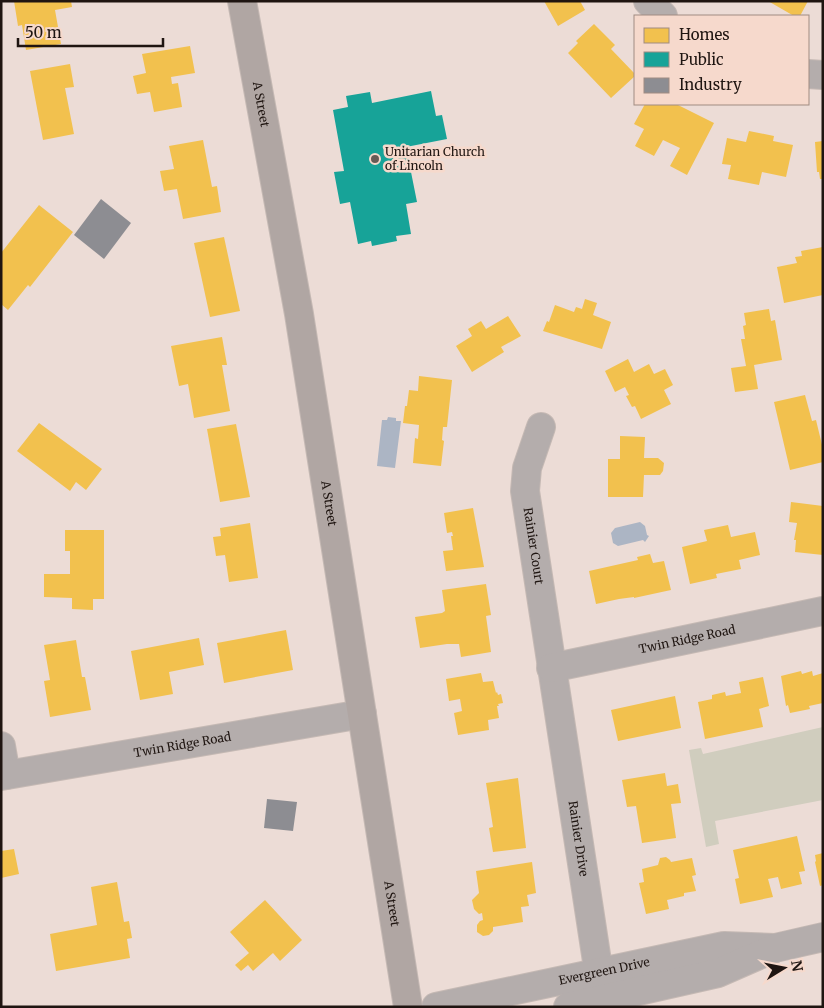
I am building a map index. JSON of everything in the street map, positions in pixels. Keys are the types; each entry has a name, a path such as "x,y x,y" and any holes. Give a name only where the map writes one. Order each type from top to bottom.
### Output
{"main road":[{"name":"A Street","path":"242,1 298,306 408,1007"}],"street":[{"path":"648,1 662,15"},
{"path":"809,74 823,75"},
{"name":"Rainier Court","path":"541,427 527,468 525,492 551,668"},
{"name":"Twin Ridge Road","path":"551,668 823,611"},
{"name":"Rainier Drive","path":"551,668 604,1003"},
{"name":"Twin Ridge Road","path":"4,775 362,714"},
{"path":"1,746 4,775"},
{"name":"Evergreen Drive","path":"568,1007 604,1003 718,973 775,948 823,937"},
{"name":"Evergreen Drive","path":"436,1007 724,946 775,948"}],"shaded area":[{"path":"823,727 823,800 715,821 719,844 706,847 689,750 701,748 703,754"}],"water":[{"path":"388,417 401,421 395,468 377,466 382,420 387,420"},
{"path":"640,522 645,526 649,536 645,542 643,540 618,546 613,543 611,533 615,528"}],"building: Homes":[{"path":"14,1 71,1 72,7 55,10 61,44 26,50 22,25 18,26"},
{"path":"544,1 580,1 585,10 558,26"},
{"path":"768,1 808,1 801,15 792,15"},
{"path":"594,24 615,45 611,49 634,73 634,77 611,98 568,53 578,43 576,41"},
{"path":"190,46 195,73 171,77 172,84 178,83 182,107 154,112 150,92 137,94 133,76 146,73 142,54"},
{"path":"70,64 74,87 65,88 74,134 43,140 30,71"},
{"path":"644,105 678,105 714,123 687,175 670,166 680,148 663,140 654,156 635,146 644,129 634,124"},
{"path":"749,131 774,136 773,141 793,145 786,177 762,172 759,185 728,179 731,165 722,164 727,138 746,142"},
{"path":"203,140 212,187 217,186 221,212 183,219 177,189 164,191 160,171 174,169 169,146"},
{"path":"823,141 823,179 820,179 819,172 817,172 815,142"},
{"path":"39,205 73,232 30,287 28,285 8,310 1,304 1,253"},
{"path":"224,237 240,311 210,317 194,243"},
{"path":"823,247 823,295 784,303 777,267 797,263 795,257 802,256 801,251"},
{"path":"585,299 597,303 593,315 611,322 602,349 543,331 547,321 549,322 555,305 574,312 576,307 582,309"},
{"path":"769,309 771,321 775,320 782,360 754,365 758,389 735,392 731,368 746,366 741,339 745,339 743,326 746,325 744,313"},
{"path":"508,316 521,336 501,347 504,352 472,372 456,346 472,336 468,329 481,321 486,329"},
{"path":"222,337 227,365 222,365 230,411 194,418 188,384 179,386 171,346"},
{"path":"628,359 634,372 649,364 654,374 665,369 673,385 664,390 671,404 641,419 635,406 632,407 626,396 629,395 625,387 615,392 605,371"},
{"path":"419,376 452,380 447,427 443,427 442,440 444,441 441,466 413,463 415,438 418,439 419,425 403,423 409,390 418,391"},
{"path":"805,395 812,421 816,420 823,449 823,462 790,470 774,402"},
{"path":"39,423 102,469 86,490 76,482 70,491 17,451"},
{"path":"236,424 250,497 220,502 207,429"},
{"path":"620,436 645,437 644,458 658,458 664,463 663,471 660,475 644,475 643,497 608,497 608,459 620,459"},
{"path":"791,502 823,506 823,555 795,552 796,540 794,540 797,523 789,522"},
{"path":"473,508 484,567 446,571 443,551 453,550 451,536 453,536 452,532 447,533 444,513"},
{"path":"250,523 258,578 229,582 225,555 216,556 213,537 221,536 220,528"},
{"path":"728,525 731,537 755,532 760,555 739,560 741,569 716,574 717,578 690,584 682,547 707,541 704,530"},
{"path":"65,530 104,530 104,599 93,599 93,610 72,609 72,598 44,597 44,574 70,574 70,551 65,551"},
{"path":"650,554 653,563 664,561 671,590 596,604 589,571 638,560 637,557"},
{"path":"486,584 491,615 486,616 491,652 461,657 459,644 420,648 415,617 445,611 442,590"},
{"path":"286,630 293,670 224,683 217,643"},
{"path":"199,638 204,665 169,672 173,694 140,700 131,651"},
{"path":"76,640 82,677 85,677 91,710 50,717 44,681 50,680 44,645"},
{"path":"801,671 802,674 812,671 813,676 823,673 823,703 809,706 810,709 790,713 788,705 786,706 781,676"},
{"path":"481,673 483,682 493,681 496,693 498,695 501,694 503,703 497,706 499,718 488,720 489,730 458,735 454,713 462,711 460,699 449,701 446,679"},
{"path":"763,677 769,706 759,709 763,727 705,739 698,702 712,699 712,695 725,692 726,696 741,693 739,682"},
{"path":"675,696 681,728 618,741 611,710"},
{"path":"665,773 667,786 678,784 681,803 671,804 676,838 642,843 636,806 627,807 622,780"},
{"path":"518,778 526,848 493,852 489,828 493,827 486,783"},
{"path":"797,836 805,871 799,872 802,884 781,889 778,877 768,879 773,897 740,904 735,879 739,878 733,850"},
{"path":"14,849 19,874 1,878 1,851"},
{"path":"823,853 823,885 820,886 815,855"},
{"path":"666,857 671,862 692,858 696,875 692,876 696,891 684,893 684,896 667,900 669,909 646,914 639,883 644,882 642,869 658,865 660,858"},
{"path":"532,862 536,893 527,895 529,906 521,907 523,922 493,927 493,931 489,935 483,936 477,932 477,925 483,920 482,913 479,914 474,909 472,900 479,893 476,871"},
{"path":"117,882 124,922 129,921 132,938 127,939 130,958 56,971 50,934 97,925 91,887"},
{"path":"265,900 302,940 280,961 273,953 253,971 248,965 241,971 235,965 249,953 230,932"}],"building: Public":[{"name":"Unitarian Church of Lincoln","path":"431,91 436,116 442,115 447,139 406,147 417,202 406,204 411,234 396,236 397,241 372,246 371,241 358,244 350,202 340,204 334,172 344,171 333,110 348,107 346,96 370,92 372,103"}],"building: Industry":[{"path":"101,199 131,223 104,259 74,235"},
{"path":"267,799 297,802 293,831 264,828"}],"place":[{"name":"Unitarian Church of Lincoln","path":"375,159"}]}
